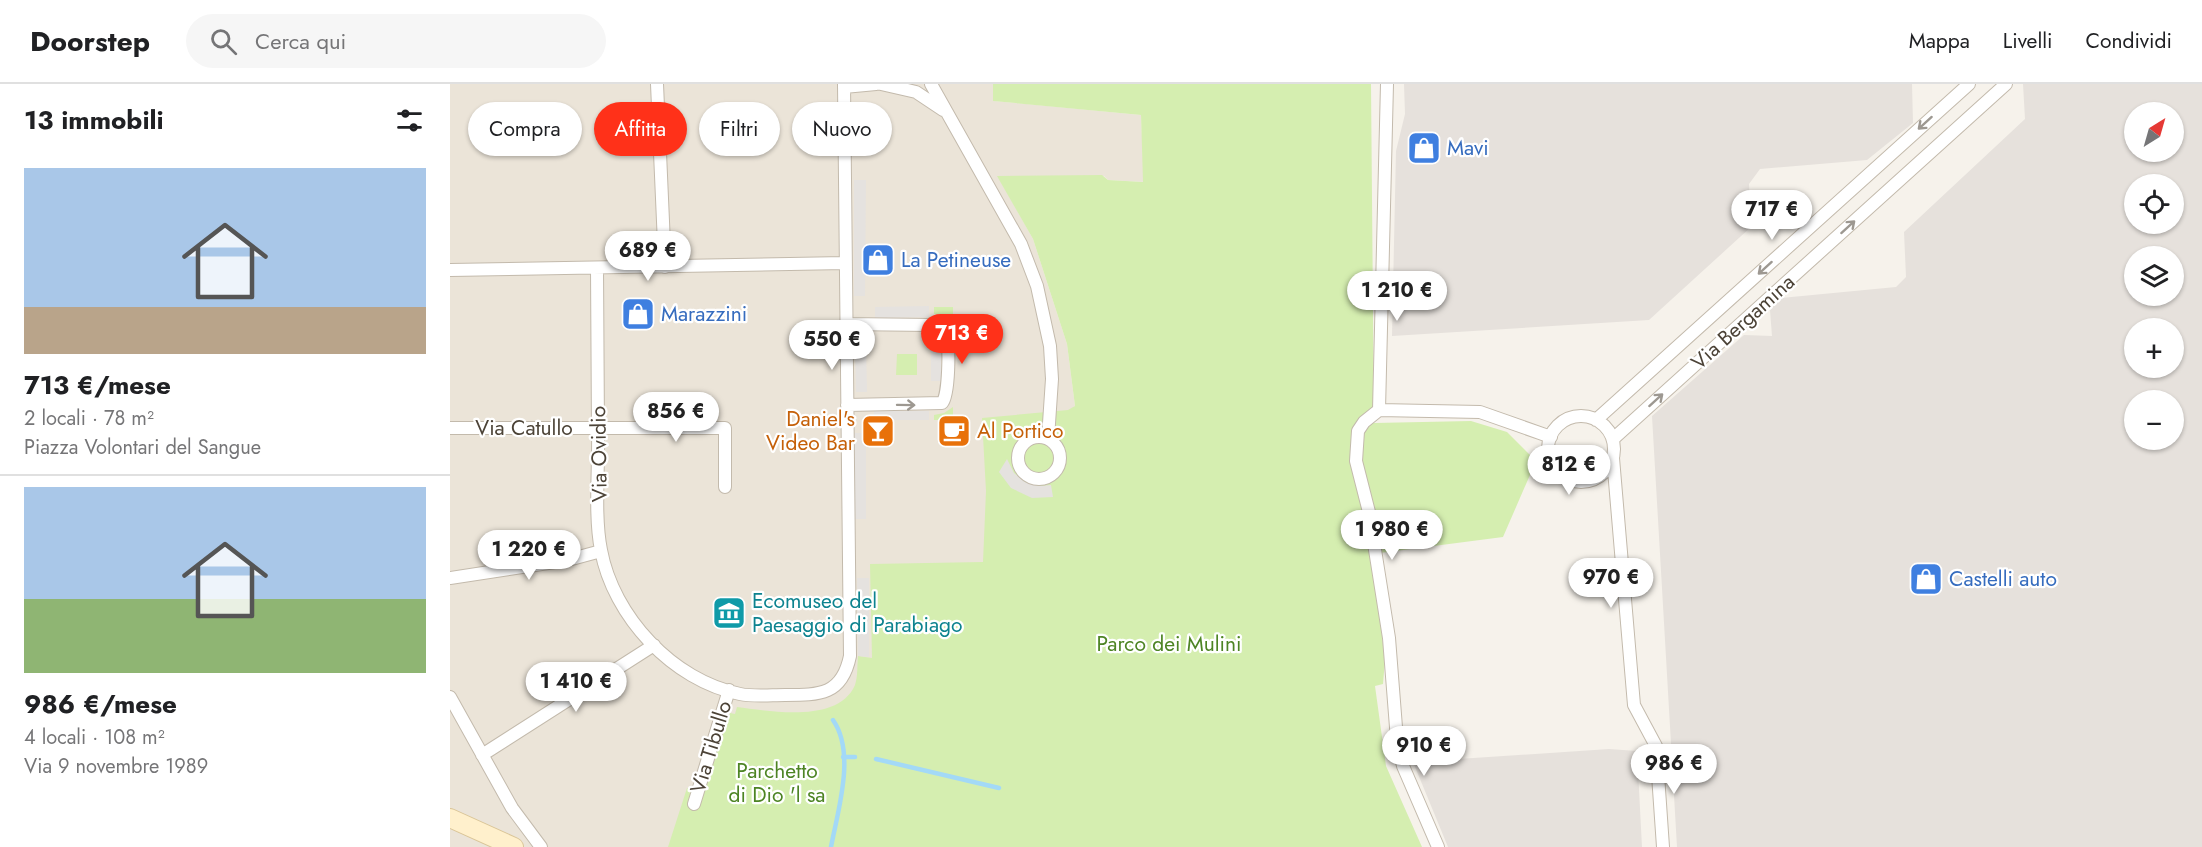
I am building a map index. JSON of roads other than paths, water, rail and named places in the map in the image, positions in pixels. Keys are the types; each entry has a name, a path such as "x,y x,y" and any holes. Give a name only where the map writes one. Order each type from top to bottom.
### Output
{"street":[{"path":"657,84 665,267"},
{"path":"846,324 935,325 945,333 947,391 942,403 847,405 845,263 844,85 876,84"},
{"path":"881,84 916,92 951,116"},
{"path":"931,84 1021,244 1045,311 1052,379 1048,438"},
{"path":"1379,410 1387,84"},
{"name":"Via Bergamina","path":"1596,420 1969,84"},
{"name":"Via Bergamina","path":"1613,439 2006,84"},
{"path":"450,270 845,263"},
{"name":"Via Ovidio","path":"597,268 601,551 621,604 654,645 682,668 710,684 740,694 818,695 840,681 847,668 850,656 847,405"},
{"path":"1438,847 1403,765 1396,740 1389,638 1369,512 1356,462 1358,431 1364,422 1379,410 1480,412 1551,437"},
{"path":"1613,458 1608,470 1599,477 1590,481 1570,481 1560,475 1549,458 1551,437 1558,426 1567,419 1579,416 1596,420 1606,427 1613,439 1634,705 1656,746 1663,847"},
{"name":"Via Catullo","path":"450,428 725,428 725,486"},
{"path":"450,578 568,560 601,551"},
{"path":"482,755 654,645"},
{"name":"Via Tibullo","path":"694,804 729,690"},
{"path":"450,697 512,808 541,847"},
{"path":"450,818 514,847"}],"waterway":[{"path":"831,847 841,799 844,765 840,733 833,720"},
{"path":"843,757 855,757"},
{"path":"876,759 999,788"}],"place":[{"name":"Mavi","path":"1424,148"},
{"name":"La Petineuse","path":"878,260"},
{"name":"Marazzini","path":"638,314"},
{"name":"Daniel's Video Bar","path":"878,431"},
{"name":"Al Portico","path":"954,431"},
{"name":"Castelli auto","path":"1926,579"},
{"name":"Ecomuseo del Paesaggio di Parabiago","path":"729,613"}],"park label":[{"name":"Parco dei Mulini","path":"1169,644"},
{"name":"Parchetto di Dio 'l sa","path":"777,783"}]}
